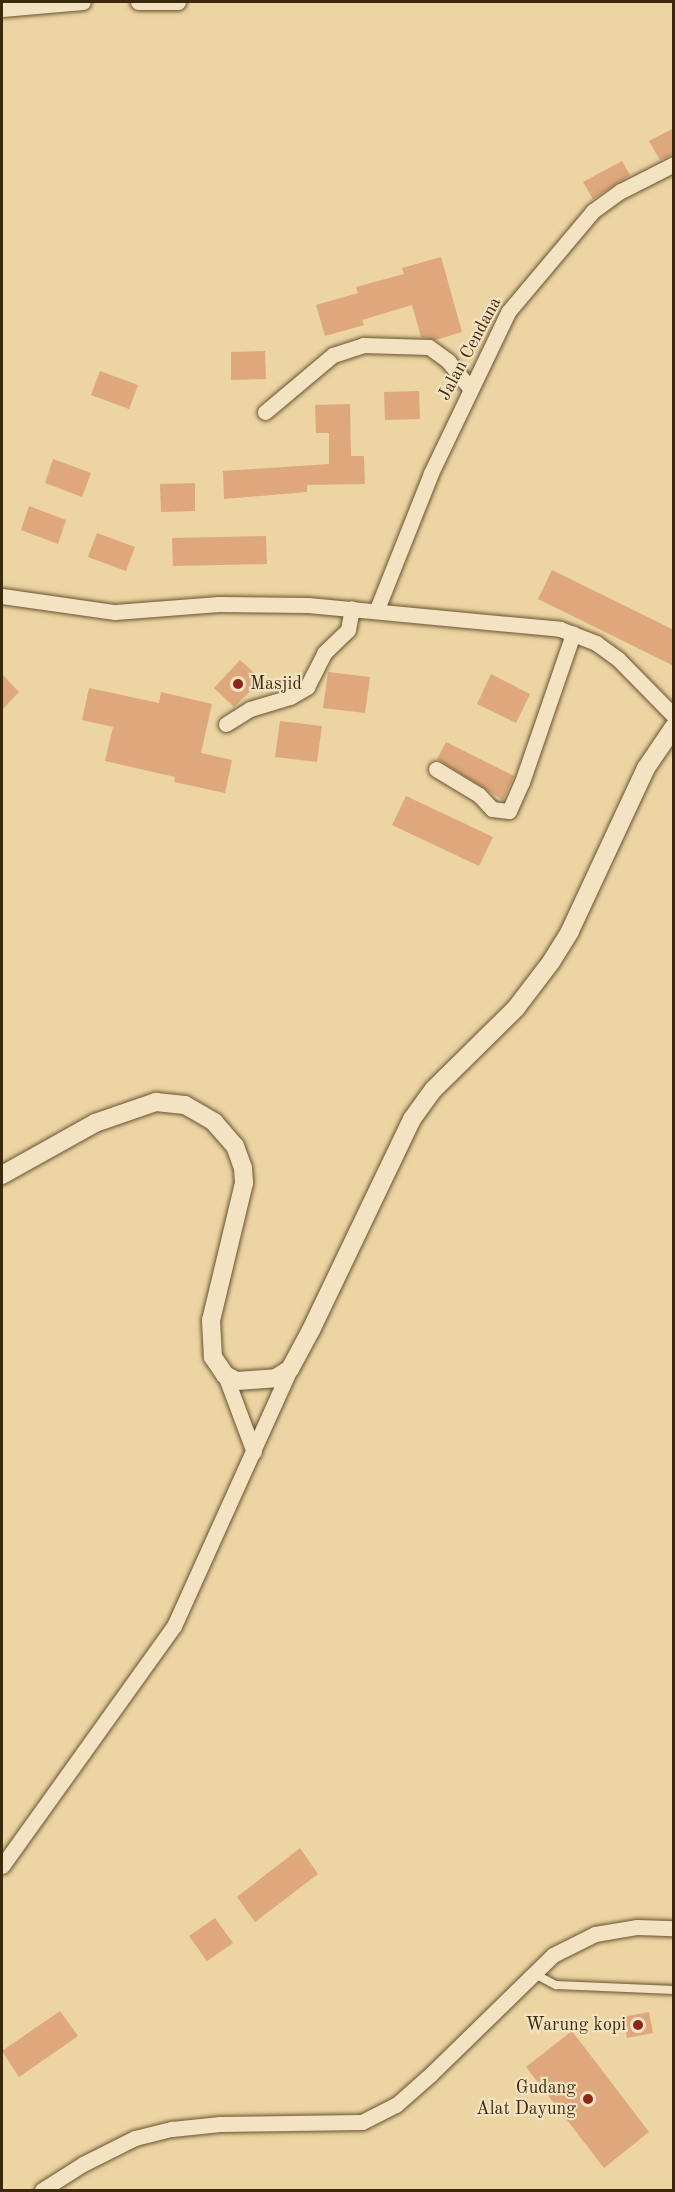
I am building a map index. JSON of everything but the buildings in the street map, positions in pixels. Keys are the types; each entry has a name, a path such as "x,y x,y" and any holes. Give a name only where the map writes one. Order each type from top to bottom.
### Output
{"street":[{"path":"2,9 46,8 83,2"},
{"path":"138,2 178,2"},
{"name":"Jalan Cendana","path":"377,609 396,555 469,387 508,312 571,234 621,191 674,164"},
{"path":"265,412 333,355 363,345 429,347 448,360 469,387"},
{"path":"2,596 115,612 219,604 377,609 528,624 573,633 618,659 674,716"},
{"path":"226,724 250,710 290,698 307,687 324,652 348,630 352,608"},
{"path":"436,769 479,795 492,809 508,811 522,782 573,633"},
{"path":"2,1866 174,1626 290,1369 412,1119 434,1089 516,1008 551,962 570,931 646,768 674,727"},
{"path":"2,1175 95,1123 156,1102 185,1105 214,1122 235,1146 243,1168 242,1200 211,1320 213,1357 225,1375 254,1452"},
{"path":"225,1375 237,1381 258,1382 276,1378 290,1369"},
{"path":"42,2190 135,2138 172,2129 220,2124 362,2122 396,2105 432,2074 531,1972 573,1942 595,1934 637,1927 674,1928"}],"lane":[{"path":"531,1972 556,1984 674,1990"}],"place":[{"name":"Masjid","path":"238,684"},
{"name":"Warung kopi","path":"638,2025"},
{"name":"Gudang Alat Dayung","path":"588,2099"}]}
